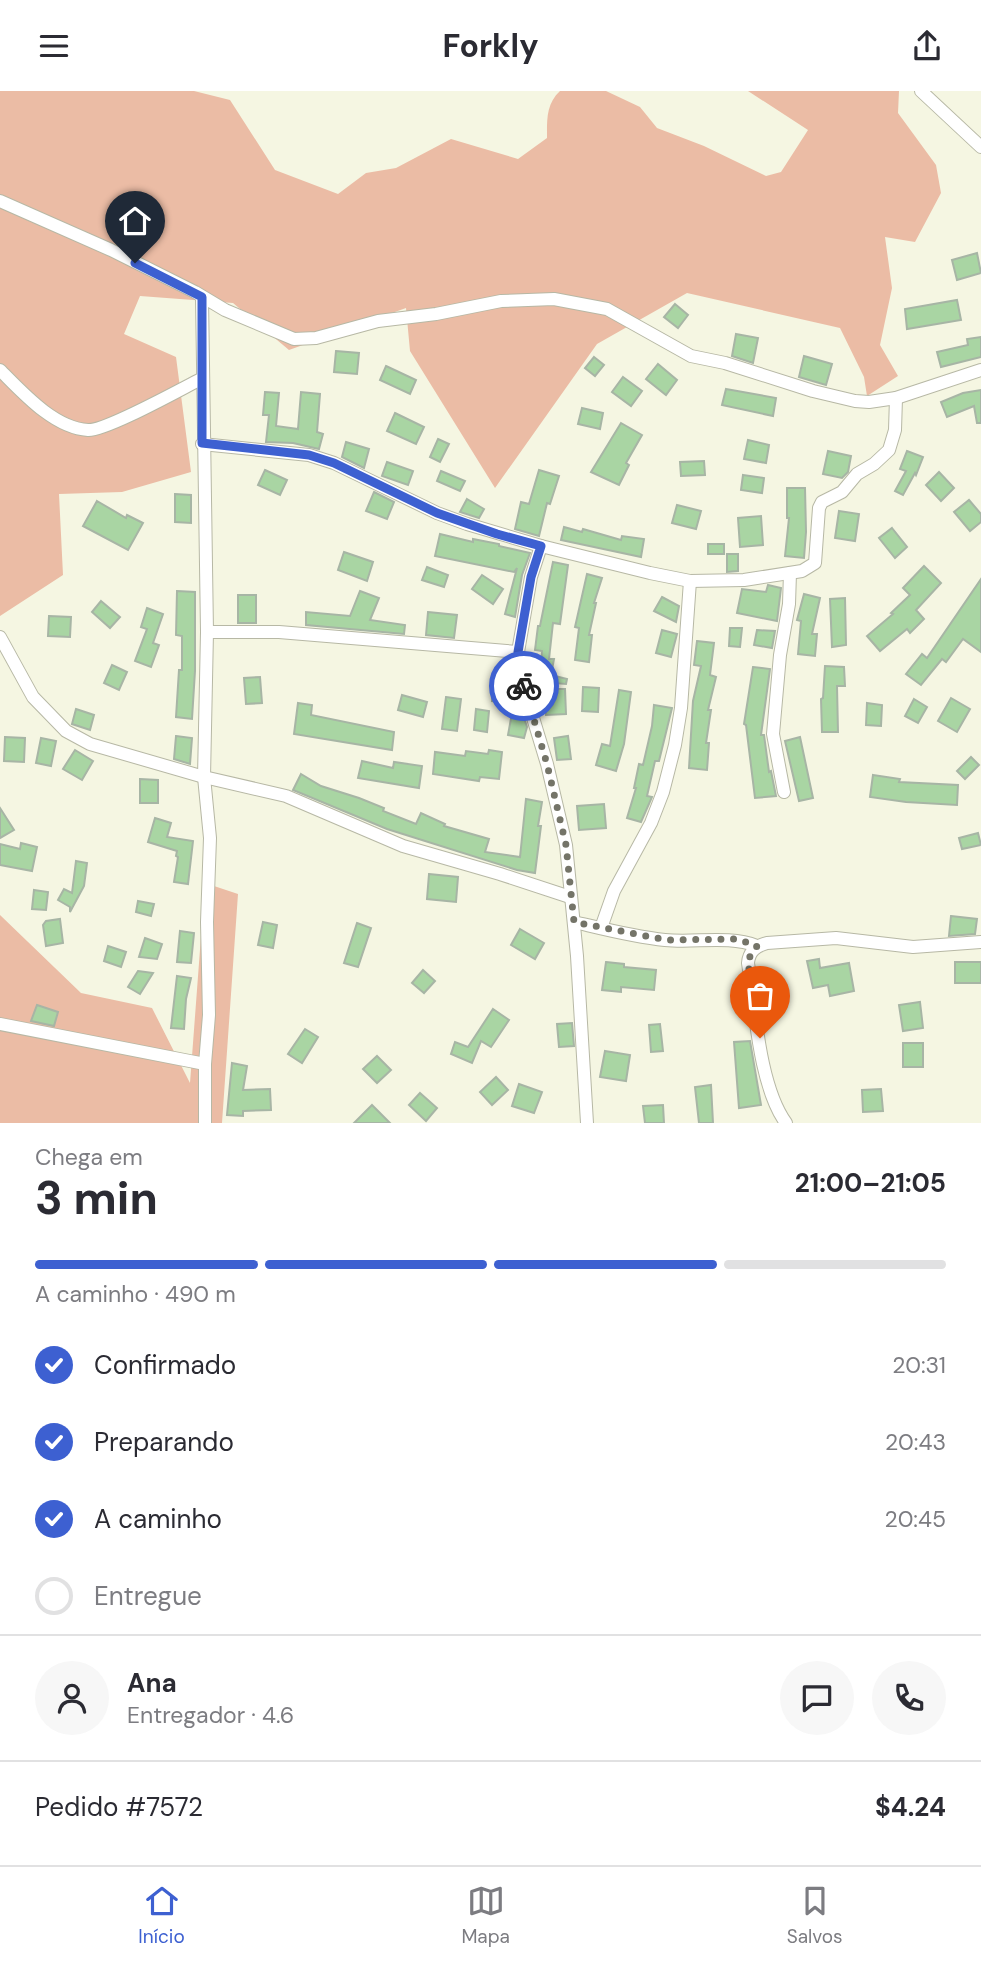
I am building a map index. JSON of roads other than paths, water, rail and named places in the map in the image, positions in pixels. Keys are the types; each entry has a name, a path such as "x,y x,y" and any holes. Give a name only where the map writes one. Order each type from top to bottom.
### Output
{"street":[{"path":"921,91 981,147"},
{"path":"0,201 111,250 225,310 299,339 316,338 378,321 530,298 566,301 607,309 691,356 725,363 813,391 855,401 896,398 981,370"},
{"path":"202,297 201,379 207,632 204,777 210,838 207,922 209,1015 205,1064 205,1123"},
{"path":"0,370 35,405 71,425 88,430 101,428 201,379"},
{"path":"202,443 309,455 334,463 437,513 541,546 690,580 744,580 802,571 815,563 818,516 822,502 842,492 857,474 874,464 889,450 895,430 896,398"},
{"path":"541,546 531,577 518,652 524,688 547,764 566,845 574,922 587,1123"},
{"path":"784,792 772,734 780,655 789,604 790,573"},
{"path":"601,928 614,891 651,823 663,792 681,708 690,580"},
{"path":"207,632 279,632 518,652"},
{"path":"0,637 33,697 66,731 90,744 204,777 286,796 403,846 570,897"},
{"path":"574,922 667,940 737,939 757,946"},
{"path":"786,1123 772,1095 763,1063 748,963 757,946 836,937 913,947 981,942"},
{"path":"0,1024 205,1064"}]}
